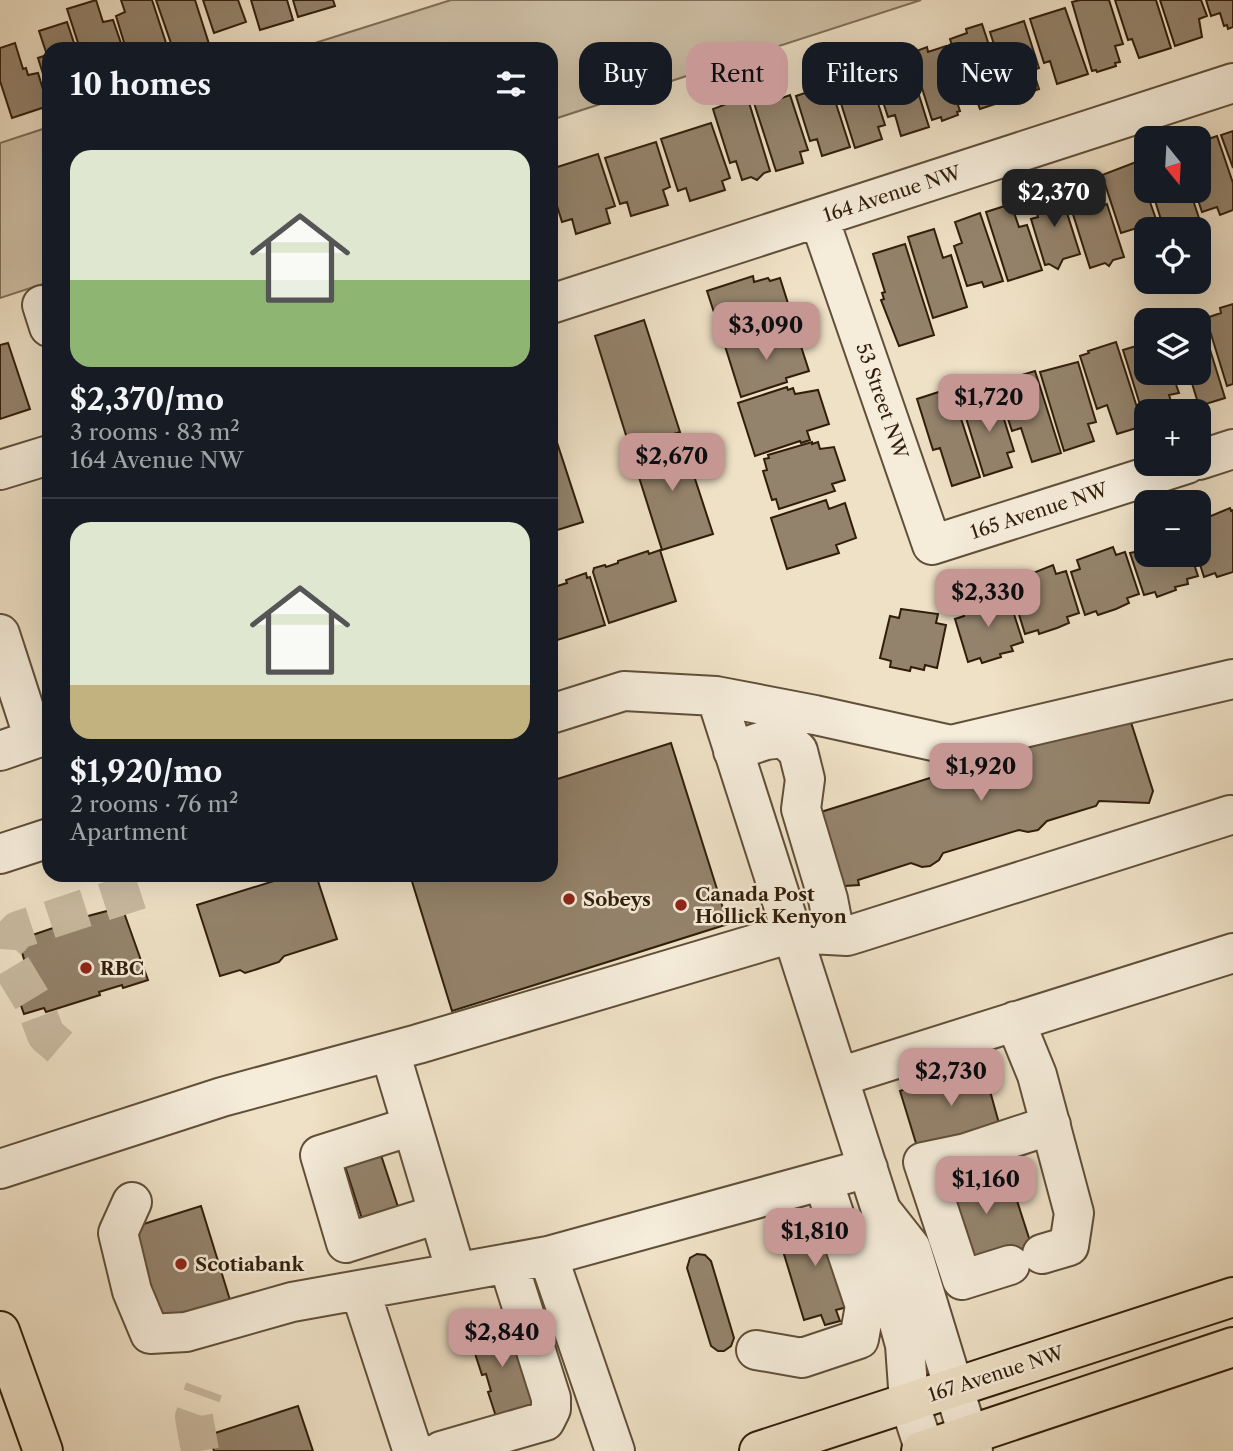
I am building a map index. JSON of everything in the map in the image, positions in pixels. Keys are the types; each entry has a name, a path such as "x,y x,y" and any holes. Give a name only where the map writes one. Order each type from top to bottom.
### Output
{"main road":[{"name":"167 Avenue NW","path":"759,1451 1233,1297"},
{"path":"0,1331 43,1451"},
{"path":"923,1451 971,1443 1233,1347"}],"street":[{"name":"164 Avenue NW","path":"558,302 1233,83"},
{"name":"53 Street NW","path":"819,218 932,545"},
{"path":"1211,456 1233,449"},
{"path":"0,470 42,457"},
{"name":"165 Avenue NW","path":"932,545 1149,476"},
{"path":"0,634 28,741"},
{"path":"558,712 624,691 716,695 951,745 1233,679"},
{"path":"716,695 881,1210 882,1262 905,1345 909,1402 923,1451"},
{"path":"733,751 766,740 783,738 798,751 805,779 801,809 828,899 835,935"},
{"path":"0,1169 222,1097 390,1052 792,933 857,933 1230,815"},
{"path":"0,854 42,840"},
{"path":"839,1077 1233,953"},
{"path":"1015,1021 1037,1075 1051,1125 1074,1213 1069,1246 962,1280 923,1162 967,1153 1051,1125"},
{"path":"390,1052 456,1272"},
{"path":"412,1126 320,1155 346,1243 438,1214"},
{"path":"132,1202 118,1233 132,1291 150,1334 186,1332 292,1302 548,1256 868,1168"},
{"path":"756,1350 802,1358 859,1339 865,1306 823,1181"},
{"path":"881,1210 911,1248 971,1443"},
{"path":"548,1256 615,1451"},
{"path":"441,1451 545,1422 551,1409 551,1398 508,1263"},
{"path":"360,1290 412,1449 417,1451"}],"shaded area":[{"path":"451,0 921,0 788,43 686,42 686,76 672,81 672,42 579,42 579,105 597,105 558,118 558,42 318,42"},
{"path":"42,129 42,284 0,298 0,143"}],"building":[{"path":"96,0 103,22 113,20 121,42 78,42 67,9"},
{"path":"121,0 152,0 166,42 124,42 116,16 125,12"},
{"path":"156,0 195,0 208,42 171,42"},
{"path":"203,0 238,0 246,22 214,33"},
{"path":"251,0 287,0 293,20 260,30"},
{"path":"293,0 333,0 335,6 298,17"},
{"path":"1109,0 1123,44 1115,46 1120,62 1115,63 1116,66 1092,71 1072,2"},
{"path":"1115,0 1156,0 1171,48 1139,58 1132,39 1128,40"},
{"path":"1160,0 1201,0 1207,16 1199,19 1202,37 1175,46"},
{"path":"1206,0 1233,0 1233,27 1228,29 1227,25 1224,26 1220,13 1211,16"},
{"path":"1065,8 1088,74 1057,84 1050,61 1044,63 1030,19"},
{"path":"1024,21 1031,42 993,42 990,32"},
{"path":"67,22 74,42 43,42 39,31"},
{"path":"982,24 988,42 951,42 950,39 967,33 966,29"},
{"path":"15,43 23,69 26,68 28,75 38,73 42,86 42,108 12,118 0,81 0,48"},
{"path":"927,47 928,52 937,49 937,105 958,105 960,111 957,112 958,115 942,121 941,117 932,120 923,91 923,48"},
{"path":"802,94 802,105 836,105 850,147 822,156 817,139 810,141 796,96"},
{"path":"790,95 808,150 800,152 803,163 776,171 755,105 788,105"},
{"path":"723,105 750,105 770,171 757,180 751,177 742,180 736,161 730,163 713,109"},
{"path":"841,105 879,105 885,125 878,127 882,139 855,148"},
{"path":"884,105 922,105 929,127 901,136 895,115 888,117"},
{"path":"711,123 730,178 722,181 725,190 690,201 686,188 678,191 661,139"},
{"path":"1233,131 1233,168 1221,135"},
{"path":"1217,136 1233,183 1233,210 1220,215 1217,207 1202,212 1199,203 1211,203 1211,138"},
{"path":"656,142 670,187 663,190 668,205 631,216 627,202 620,204 605,158"},
{"path":"598,154 615,206 606,209 610,223 576,234 572,219 562,222 558,209 558,167"},
{"path":"1134,163 1134,203 1150,203 1155,217 1134,217 1134,229 1121,233 1102,175"},
{"path":"1089,178 1100,207 1107,204 1124,257 1113,260 1109,266 1105,263 1090,268 1064,186"},
{"path":"1057,189 1059,195 1061,194 1080,254 1063,259 1058,269 1049,264 1045,265 1031,219 1038,217 1032,197"},
{"path":"1156,203 1194,203 1199,217 1160,217"},
{"path":"1011,204 1019,227 1027,225 1042,270 1008,281 986,212"},
{"path":"980,213 1003,281 984,287 982,282 967,286 954,246 962,243 955,222"},
{"path":"934,229 943,258 951,255 967,307 933,318 908,237"},
{"path":"905,244 934,335 899,346 881,300 884,299 882,293 885,292 873,254"},
{"path":"753,276 754,282 780,278 791,313 767,318 769,325 723,340 707,291"},
{"path":"1233,304 1233,384 1227,386 1211,334 1211,316 1221,313 1220,308"},
{"path":"644,320 680,432 630,448 595,336"},
{"path":"771,331 773,339 797,334 809,371 786,378 787,382 741,397 725,346"},
{"path":"1116,342 1134,399 1134,429 1117,434 1107,405 1097,409 1080,356 1089,353 1088,351"},
{"path":"8,343 30,409 0,419 0,345"},
{"path":"1134,347 1134,385 1176,385 1179,393 1169,395 1170,399 1138,399 1123,350"},
{"path":"1211,353 1225,398 1211,402 1211,399 1197,399 1192,385 1211,385"},
{"path":"1078,362 1096,422 1088,424 1094,441 1064,451 1040,372"},
{"path":"1035,371 1061,453 1032,462 1021,428 1012,431 998,388 1017,382 1015,377"},
{"path":"787,387 788,390 793,388 795,394 818,390 829,424 807,431 810,440 755,456 738,403"},
{"path":"951,388 980,477 952,486 940,448 933,450 917,399"},
{"path":"996,394 1014,451 1007,453 1012,467 984,476 962,405"},
{"path":"681,436 713,534 662,550 631,452"},
{"path":"818,442 820,449 834,447 845,480 832,484 835,491 779,509 776,499 772,500 763,471 767,470 764,459 769,458 768,455"},
{"path":"558,445 583,522 558,530"},
{"path":"826,500 829,509 845,503 856,538 836,545 839,553 787,569 771,518"},
{"path":"1230,508 1233,510 1233,572 1217,577 1215,573 1204,577 1201,567 1211,567 1211,516"},
{"path":"1113,547 1116,555 1125,552 1139,594 1127,598 1129,603 1116,609 1098,615 1096,611 1085,615 1071,572 1080,569 1077,560"},
{"path":"660,550 676,601 609,623 594,568 606,567 648,551 649,554"},
{"path":"1053,565 1056,574 1066,571 1079,613 1067,617 1069,623 1057,628 1039,634 1038,630 1025,634 1012,592 1021,589 1018,579"},
{"path":"1135,567 1195,567 1198,576 1187,579 1188,584 1175,587 1176,590 1157,597 1155,592 1144,595"},
{"path":"586,573 587,578 590,577 605,625 558,640 558,586 567,583 566,580"},
{"path":"996,593 999,602 1009,599 1023,642 1011,646 1013,651 1000,654 1001,657 982,663 980,658 968,662 955,619 964,616 962,607"},
{"path":"901,609 938,614 936,623 946,625 937,668 925,665 924,670 911,667 910,671 890,667 891,661 880,658 890,616 899,618"},
{"path":"1129,716 1153,791 1149,803 1099,801 1096,806 1047,821 1038,830 1019,830 943,853 939,860 930,866 922,867 911,863 858,880 859,885 830,887 808,816"},
{"name":"Sobeys","path":"671,743 728,924 452,1011 412,882 558,882 558,779"},
{"path":"271,882 318,882 337,939 284,956 279,962 245,973 240,970 220,976 197,905"},
{"name":"RBC","path":"122,907 148,980 99,992 100,995 46,1012 44,1008 24,1014 18,997 34,991 18,940 59,926 58,924"},
{"path":"982,1062 1000,1127 919,1153 900,1091"},
{"path":"380,1152 400,1213 364,1225 344,1163"},
{"path":"1003,1157 1037,1263 964,1265 936,1179"},
{"name":"Scotiabank","path":"201,1206 230,1300 160,1322 131,1228"},
{"path":"827,1214 855,1305 836,1310 840,1321 825,1325 821,1315 804,1320 783,1251 780,1252 773,1228"},
{"path":"697,1254 705,1255 711,1261 734,1338 731,1346 724,1351 718,1351 711,1346 687,1268 690,1258"},
{"path":"510,1315 535,1410 499,1426 488,1392 491,1391 486,1374 482,1375 467,1329"},
{"path":"298,1406 313,1451 214,1451 209,1435"}],"tunnel":[{"path":"60,1047 46,1035 34,1003 6,957 7,942 18,930 150,887"},
{"path":"200,1451 194,1417 204,1389"}],"place":[{"name":"Sobeys","path":"569,899"},
{"name":"Canada Post Hollick Kenyon","path":"681,905"},
{"name":"RBC","path":"86,968"},
{"name":"Scotiabank","path":"181,1264"}]}
